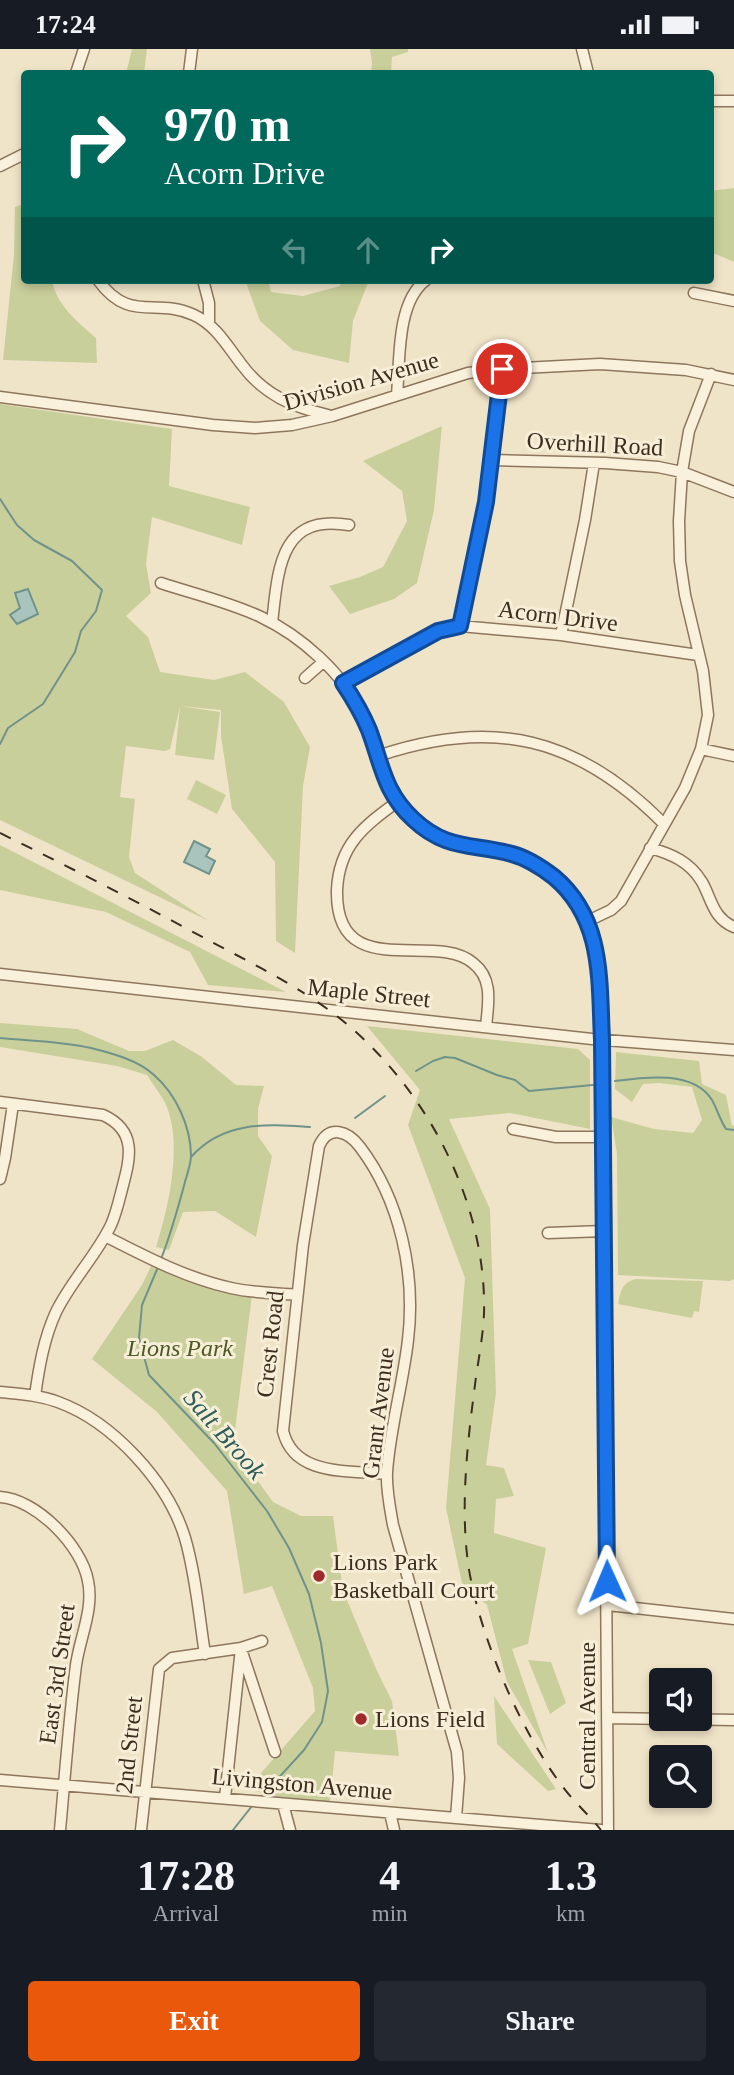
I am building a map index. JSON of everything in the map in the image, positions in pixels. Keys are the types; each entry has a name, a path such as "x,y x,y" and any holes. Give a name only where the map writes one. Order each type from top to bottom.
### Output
{"street":[{"path":"77,70 84,49"},
{"path":"189,70 192,49"},
{"path":"582,49 587,70"},
{"path":"714,101 734,101"},
{"path":"0,166 21,156"},
{"path":"101,284 120,303 137,308 175,309 193,314 220,335 243,366 269,392 304,409 332,416"},
{"path":"204,284 209,303 209,324"},
{"path":"397,395 405,314 415,289 421,284"},
{"path":"694,293 734,301"},
{"name":"Division Avenue","path":"0,397 255,428 292,425 332,416 468,373 502,369 600,364 686,369 734,380"},
{"path":"460,626 486,502 502,369"},
{"path":"588,921 621,901 685,788 701,749 708,702 680,561 678,521 689,431 710,375"},
{"name":"Overhill Road","path":"492,460 658,467 682,472 734,492"},
{"path":"561,635 594,463"},
{"path":"272,623 279,571 293,540 316,524 349,525"},
{"name":"Central Avenue","path":"161,583 258,616 297,640 343,683 362,712 383,776 397,802 421,826 449,842 511,854 545,870 574,897 588,921 597,955 602,1040 608,1830"},
{"name":"Acorn Drive","path":"343,683 438,631 460,626 561,635 698,655"},
{"path":"305,678 323,662"},
{"path":"378,756 429,741 474,736 494,736 547,745 566,752 612,778 632,792 664,824"},
{"path":"701,749 734,755"},
{"path":"397,802 363,828 347,850 340,867 338,886 341,918 347,931 375,948 452,953 470,960 480,969 488,984 486,1027"},
{"path":"650,848 674,856 691,869 704,886 715,913 734,927"},
{"name":"Maple Street","path":"0,974 602,1040 734,1050"},
{"path":"0,1102 95,1113 111,1119 123,1130 128,1142 129,1159 119,1201 105,1236 68,1289 55,1314 46,1337 35,1395"},
{"path":"0,1179 13,1104"},
{"path":"513,1129 556,1137 603,1137"},
{"name":"Grant Avenue","path":"321,1141 333,1132 345,1132 353,1137 390,1201 406,1258 410,1301 408,1338 387,1473 393,1525 457,1752 459,1778 456,1818"},
{"name":"Crest Road","path":"321,1141 303,1245 283,1420 288,1445 300,1459 316,1467 387,1473"},
{"path":"548,1233 604,1231"},
{"path":"105,1236 165,1267 203,1281 234,1289 297,1295"},
{"path":"0,1392 35,1395 73,1408 104,1427 118,1439 168,1500 188,1551 205,1654 240,1649 262,1641"},
{"name":"East 3rd Street","path":"0,1497 28,1505 71,1544 84,1566 90,1599 76,1666 60,1830"},
{"path":"608,1605 734,1619"},
{"path":"240,1649 275,1752"},
{"path":"225,1798 240,1649"},
{"name":"2nd Street","path":"141,1830 158,1676 162,1665 173,1658 205,1654"},
{"path":"607,1718 734,1720"},
{"name":"Livingston Avenue","path":"0,1780 601,1830"},
{"path":"283,1804 290,1830"},
{"path":"390,1813 394,1830"}],"green space":[{"path":"132,49 147,49 144,70 127,70"},
{"path":"370,49 408,49 408,52 392,57 391,70 371,70"},
{"path":"734,188 734,262 714,253 714,190"},
{"path":"21,205 21,284 53,284 63,305 96,338 97,363 3,360 14,255 15,207"},
{"path":"246,284 269,284 271,292 303,296 341,284 367,284 353,321 349,363 293,350 260,321"},
{"path":"0,404 172,429 169,486 250,507 242,545 152,517 146,564 151,593 126,616 148,637 160,672 214,680 245,672 284,702 310,747 303,786 295,953 276,941 275,862 232,809 221,736 221,710 180,706 220,712 214,760 175,755 180,707 170,749 165,751 126,746 120,797 135,799 129,857 135,873 209,921 0,820"},
{"path":"442,426 434,510 417,583 394,599 350,614 329,586 383,567 407,521 402,491 363,461"},
{"path":"196,780 226,795 217,814 187,799"},
{"path":"0,845 286,992 208,985 190,952 106,912 0,890"},
{"path":"0,1023 77,1029 129,1051 145,1051 173,1040 202,1057 236,1085 264,1086 258,1109 258,1136 272,1156 256,1237 215,1211 183,1212 169,1250 156,1247 169,1198 174,1145 167,1108 147,1075 117,1066 0,1047"},
{"path":"367,1026 578,1049 590,1060 590,1129 510,1113 449,1119 490,1209 496,1393 486,1465 504,1468 514,1496 496,1499 494,1533 546,1548 528,1644 512,1649 548,1753 507,1682 487,1605 462,1583 446,1508 465,1278 408,1125 420,1090"},
{"path":"616,1052 699,1061 702,1084 726,1095 732,1126 734,1125 734,1279 730,1281 618,1275 617,1154 611,1117 654,1129 693,1133 702,1120 692,1087 643,1084 632,1102 615,1089"},
{"name":"Lions Park","path":"151,1266 200,1286 252,1295 233,1446 273,1502 301,1516 333,1516 343,1591 392,1701 399,1756 335,1751 330,1802 269,1796 248,1788 315,1711 313,1688 272,1586 244,1594 227,1491 157,1412 92,1359 142,1285"},
{"path":"636,1279 703,1281 699,1312 694,1311 692,1318 618,1304 625,1285"},
{"path":"528,1660 551,1662 566,1703 550,1714"},
{"path":"494,1696 556,1789 548,1791 497,1744"}],"water":[{"path":"28,589 38,614 17,624 10,615 20,608 15,593"},
{"path":"194,841 210,849 206,856 215,861 209,874 184,862"}],"waterway":[{"path":"0,499 17,525 34,540 72,561 102,590 96,611 81,631 75,652 43,704 8,728 0,744"},
{"name":"Salt Brook","path":"0,1038 68,1044 116,1055 148,1070 169,1092 185,1123 191,1156 161,1259"},
{"path":"416,1071 445,1057 455,1058 515,1080 529,1091 593,1085"},
{"path":"615,1081 654,1077 693,1084 704,1090 712,1100 726,1129 734,1130"},
{"path":"355,1118 385,1096"},
{"path":"191,1157 203,1145 217,1137 246,1127 310,1127"},
{"name":"Salt Brook","path":"158,1267 142,1305 139,1338 149,1375 214,1443 267,1511 289,1548 309,1594 321,1643 328,1691 322,1722 304,1750 261,1797"},
{"name":"Salt Brook","path":"233,1830 252,1806"}],"railway":[{"path":"0,833 129,898 316,1001 349,1026 378,1054 405,1085 428,1119 448,1155 464,1194 476,1233 482,1273 484,1314 470,1423 465,1493 466,1540 473,1590 491,1650 531,1738 563,1787 601,1830"}],"place":[{"name":"Lions Park Basketball Court","path":"319,1576"},
{"name":"Lions Field","path":"361,1719"}],"route":[{"path":"502,369 486,502 460,626 438,631 343,683 362,712 390,791 414,820 449,842 511,854 545,870 574,897 592,932 597,955 602,1040 607,1581"}]}
